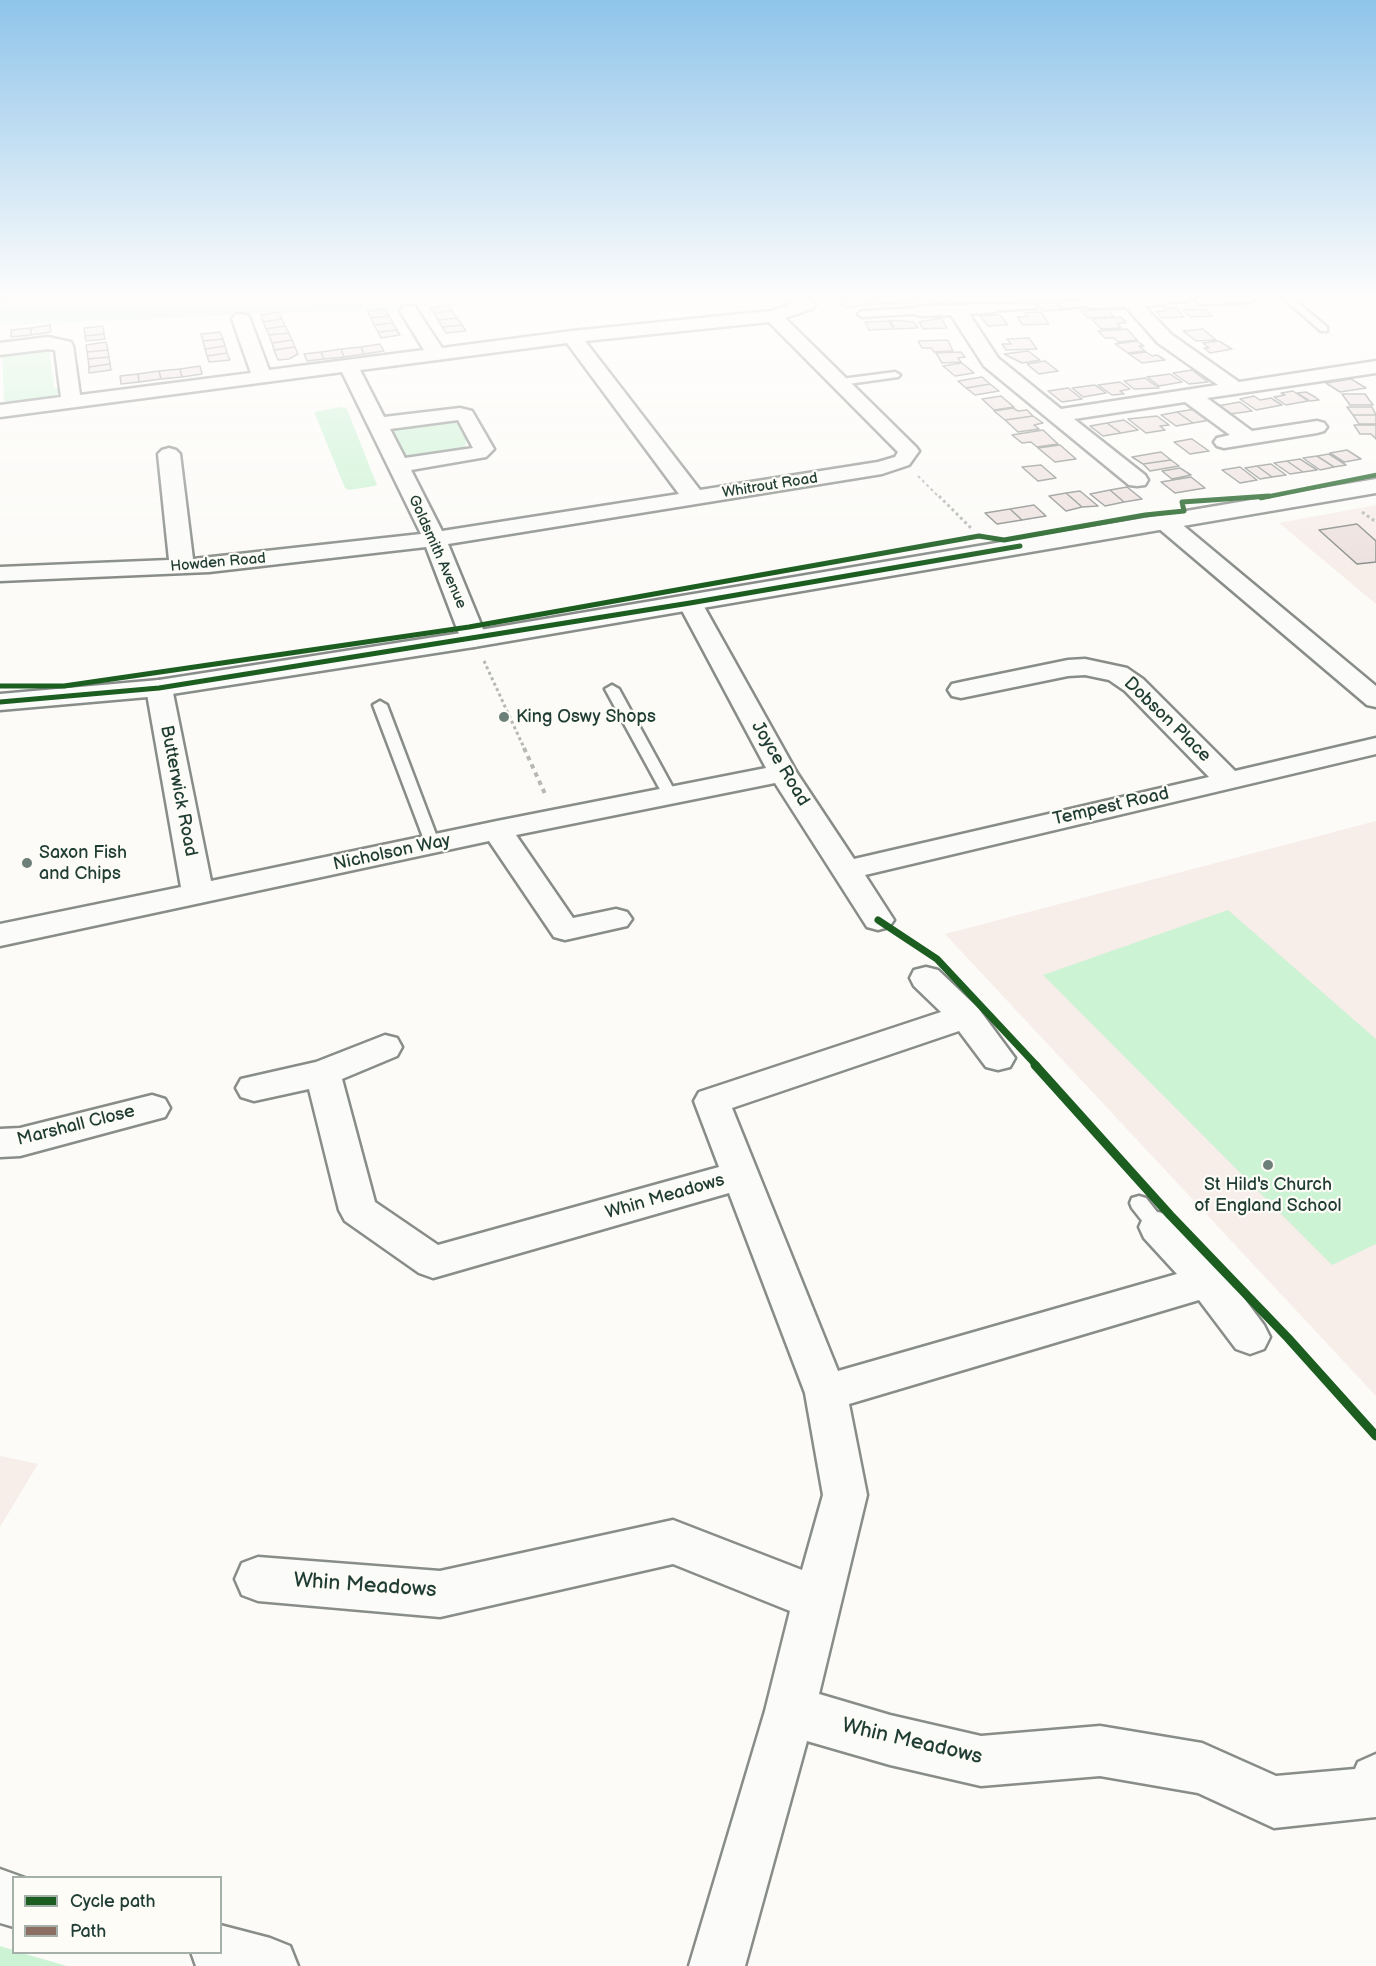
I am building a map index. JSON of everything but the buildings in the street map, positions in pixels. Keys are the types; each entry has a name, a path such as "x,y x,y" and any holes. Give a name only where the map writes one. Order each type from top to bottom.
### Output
{"street":[{"path":"69,389 71,401"},
{"path":"0,411 173,389"},
{"name":"Goldsmith Avenue","path":"360,389 435,539 478,647"},
{"path":"611,389 694,498"},
{"path":"848,389 909,451 902,461"},
{"path":"1025,389 1137,480"},
{"path":"1058,415 1230,389"},
{"path":"1188,395 1248,438"},
{"path":"377,424 465,415 484,449 479,453 398,466"},
{"path":"1224,442 1317,427"},
{"path":"169,454 182,567"},
{"name":"Whitrout Road","path":"435,539 882,468 902,461"},
{"path":"1087,465 1114,461"},
{"path":"0,702 159,688 478,647 690,603 1376,486"},
{"path":"1165,522 1376,699"},
{"name":"Howden Road","path":"0,574 182,567 435,539"},
{"name":"Joyce Road","path":"690,603 783,773 878,920"},
{"name":"Dobson Place","path":"961,690 1068,668 1085,667 1118,674 1134,685 1227,779"},
{"name":"Butterwick Road","path":"159,688 198,894"},
{"name":"Tempest Road","path":"847,870 1227,779 1376,746"},
{"name":"Nicholson Way","path":"0,935 497,830 783,773"},
{"path":"497,830 565,930 616,919"},
{"path":"926,978 966,1016 998,1058"},
{"name":"Whin Meadows","path":"717,1966 790,1711 845,1495 826,1393 712,1101 966,1016"},
{"path":"255,1088 323,1073 385,1047"},
{"name":"Whin Meadows","path":"323,1073 358,1210 433,1262 740,1176"},
{"name":"Marshall Close","path":"0,1143 20,1142 152,1108"},
{"path":"1148,1215 1208,1281 1250,1338"},
{"path":"826,1393 1208,1281"},
{"name":"Whin Meadows","path":"258,1579 440,1594 673,1542 817,1599"},
{"name":"Whin Meadows","path":"790,1711 890,1740 981,1761 1100,1751 1202,1768 1274,1802 1375,1789"},
{"path":"222,1954 270,1966"}],"lane":[{"path":"612,689 670,795"},
{"path":"380,705 433,845"}],"path":[{"path":"902,461 979,536"},
{"path":"478,647 556,818"}],"shaded area":[{"path":"1376,505 1376,604 1279,523"},
{"name":"St Hild's Church of England School","path":"1376,821 1376,1396 945,934"},
{"path":"0,1456 38,1464 0,1527"}],"green space":[{"path":"3,389 58,389 61,392 45,399 4,401"},
{"path":"341,407 347,409 377,485 375,486 349,490 345,488 314,412"},
{"path":"451,419 457,423 466,439 463,449 406,458 389,426"},
{"path":"1228,910 1376,1039 1376,1244 1332,1265 1043,975"},
{"path":"0,1946 12,1950 12,1954 25,1954 67,1966 0,1966"}],"cycle path":[{"path":"0,686 64,686 469,627 979,536 1004,540 1145,515 1184,511 1182,502 1260,498 1376,475"},
{"path":"0,702 159,688 690,603 1020,546"},
{"path":"878,920 937,959 1084,1117 1170,1215 1288,1338 1376,1436"}],"place":[{"name":"King Oswy Shops","path":"504,717"},
{"name":"Saxon Fish and Chips","path":"27,863"},
{"name":"St Hild's Church of England School","path":"1268,1165"}]}
